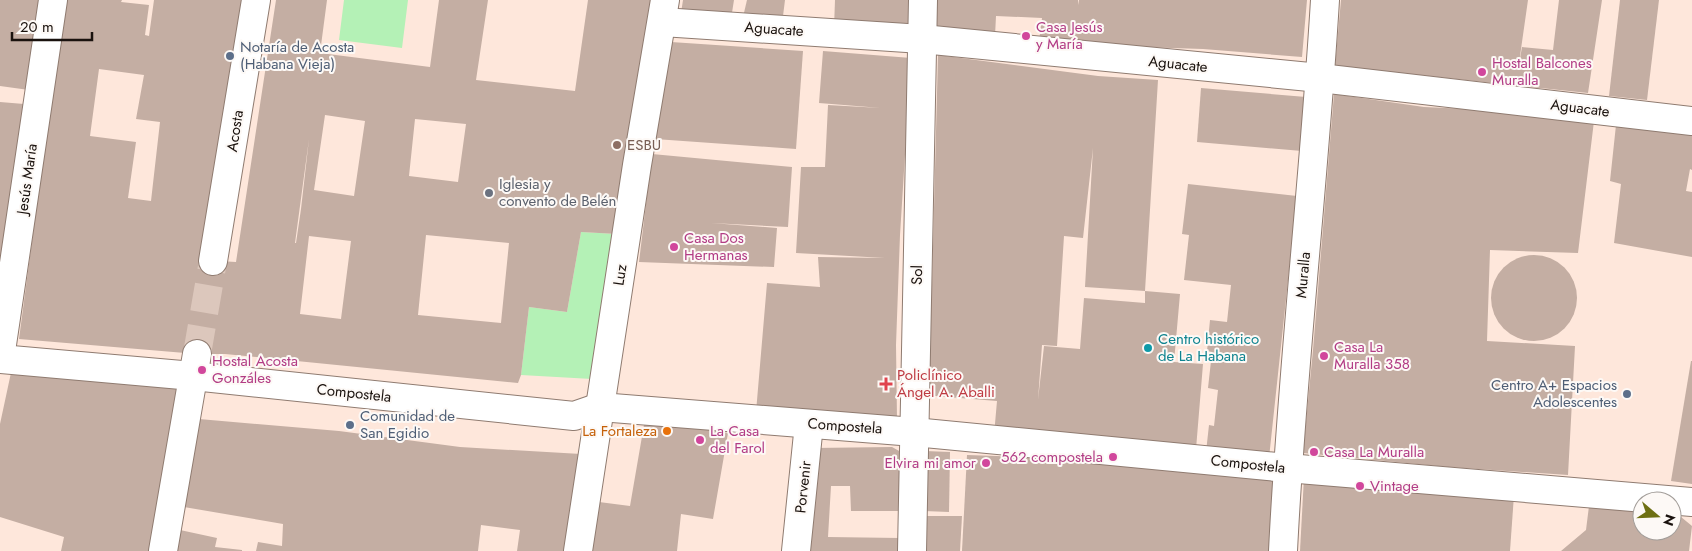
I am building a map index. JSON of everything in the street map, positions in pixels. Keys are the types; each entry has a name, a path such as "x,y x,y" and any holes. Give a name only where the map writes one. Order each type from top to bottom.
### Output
{"street":[{"name":"Jesús María","path":"0,358 53,0"},
{"name":"Acosta","path":"213,261 256,0"},
{"name":"Sol","path":"912,551 923,0"},
{"name":"Muralla","path":"1283,551 1287,468 1325,0"},
{"name":"Aguacate","path":"663,11 922,39 1320,78 1692,121"},
{"name":"Luz","path":"578,551 637,165 663,11"},
{"name":"Compostela","path":"0,358 195,365 574,416 600,407 914,432 1287,468 1692,502"},
{"path":"163,551 195,365"},
{"name":"Porvenir","path":"796,551 809,424"}],"green space":[{"path":"344,0 408,0 402,48 339,40"},
{"path":"581,232 617,234 592,379 521,375 529,307 567,312"}],"building":[{"path":"0,0 40,0 29,90 0,86"},
{"path":"64,0 122,0 121,2 149,5 145,35 149,36 154,0 243,0 230,88 215,163 202,260 236,262 276,0 327,0 320,53 430,67 439,0 488,0 476,80 575,91 588,0 652,0 617,234 581,232 567,312 529,307 521,375 518,383 225,354 197,354 19,339","holes":["99,69 144,75 136,119 160,122 151,201 128,198 136,142 90,136","325,115 365,121 354,196 314,190","415,119 466,124 458,182 409,176","309,139 301,209 295,243","426,235 509,243 501,323 418,315","309,236 351,241 341,319 300,314"]},
{"path":"683,0 734,0 731,19 681,13"},
{"path":"747,0 785,0 782,24 743,17"},
{"path":"835,0 911,0 910,31 834,28"},
{"path":"934,0 1078,0 1079,5 1079,0 1307,0 1302,57 1203,49 1077,45 1039,41 1042,18 996,16 995,36 933,33"},
{"path":"1341,0 1528,0 1518,70 1522,47 1553,50 1559,0 1602,0 1588,93 1335,66"},
{"path":"1620,0 1659,0 1647,100 1609,96"},
{"path":"671,42 803,51 796,149 655,139"},
{"path":"823,51 911,58 900,235 896,345 897,419 756,412 767,283 820,287 818,257 885,258 796,253 801,167 825,167 828,105 881,108 819,103"},
{"path":"938,55 1098,76 1158,80 1145,291 1180,294 1174,362 1203,364 1196,449 994,435 997,401 923,395 932,285","holes":["1093,148 1085,287 1145,291 1145,303 1084,298 1080,349 1044,346 1038,400 1042,345 1057,346 1064,236 1083,238"]},
{"path":"1201,88 1306,97 1302,151 1197,142"},
{"path":"1334,94 1424,107 1467,109 1594,121 1578,253 1490,250 1487,341 1575,346 1568,475 1448,467 1303,453"},
{"path":"0,102 24,104 1,260 0,260"},
{"path":"1616,125 1692,134 1692,170 1690,169 1686,191 1692,192 1692,257 1614,243 1621,184 1610,181"},
{"path":"652,154 792,167 788,227 711,223 777,228 774,267 639,262"},
{"path":"1188,184 1297,196 1269,458 1206,452 1209,425 1214,426 1218,390 1208,388 1212,352 1207,351 1210,320 1227,322 1231,285 1184,280 1189,235 1182,234"},
{"path":"1534,255 1550,258 1558,262 1570,274 1574,282 1577,298 1574,314 1570,322 1558,334 1550,338 1534,341 1518,338 1510,334 1498,322 1494,314 1491,298 1494,282 1498,274 1510,262 1518,258"},
{"path":"1692,361 1692,484 1671,481"},
{"path":"12,368 179,388 149,551 61,551 64,537 0,517 0,424"},
{"path":"199,419 339,431 460,447 581,454 568,551 517,551 520,530 481,525 478,551 256,551 258,542 282,546 283,524 184,507"},
{"path":"645,419 728,433 713,519 681,514 677,551 591,551 599,502 630,506"},
{"path":"892,447 901,452 900,511 851,511 850,486 831,486 828,537 900,538 900,551 806,551 813,448"},
{"path":"925,451 950,452 949,512 924,511"},
{"path":"967,455 1053,458 1269,475 1278,486 1273,551 962,551"},
{"path":"1304,477 1514,495 1510,551 1300,551"},
{"path":"1589,506 1632,508 1632,541 1682,541 1682,518 1692,526 1689,551 1561,551 1586,530"},
{"path":"924,516 962,516 960,551 923,551"},
{"path":"180,530 217,538 215,547 242,551 177,551"}],"tunnel":[{"path":"197,354 213,261"}],"place":[{"name":"Casa Jesús y María","path":"1026,36"},
{"name":"Notaría de Acosta (Habana Vieja)","path":"230,56"},
{"name":"Hostal Balcones Muralla","path":"1482,72"},
{"name":"ESBU","path":"617,145"},
{"name":"Iglesia y convento de Belén","path":"489,193"},
{"name":"Casa Dos Hermanas","path":"674,247"},
{"name":"Centro histórico de La Habana","path":"1148,348"},
{"name":"Casa La Muralla 358","path":"1324,356"},
{"name":"Hostal Acosta Gonzáles","path":"202,370"},
{"name":"Policlínico Ángel A. Aballi","path":"886,384"},
{"name":"Centro A+ Espacios Adolescentes","path":"1627,394"},
{"name":"Comunidad de San Egidio","path":"350,425"},
{"name":"La Fortaleza","path":"667,431"},
{"name":"La Casa del Farol","path":"700,440"},
{"name":"Casa La Muralla","path":"1314,452"},
{"name":"562 compostela","path":"1113,457"},
{"name":"Elvira mi amor","path":"986,463"},
{"name":"Vintage","path":"1360,486"}]}
